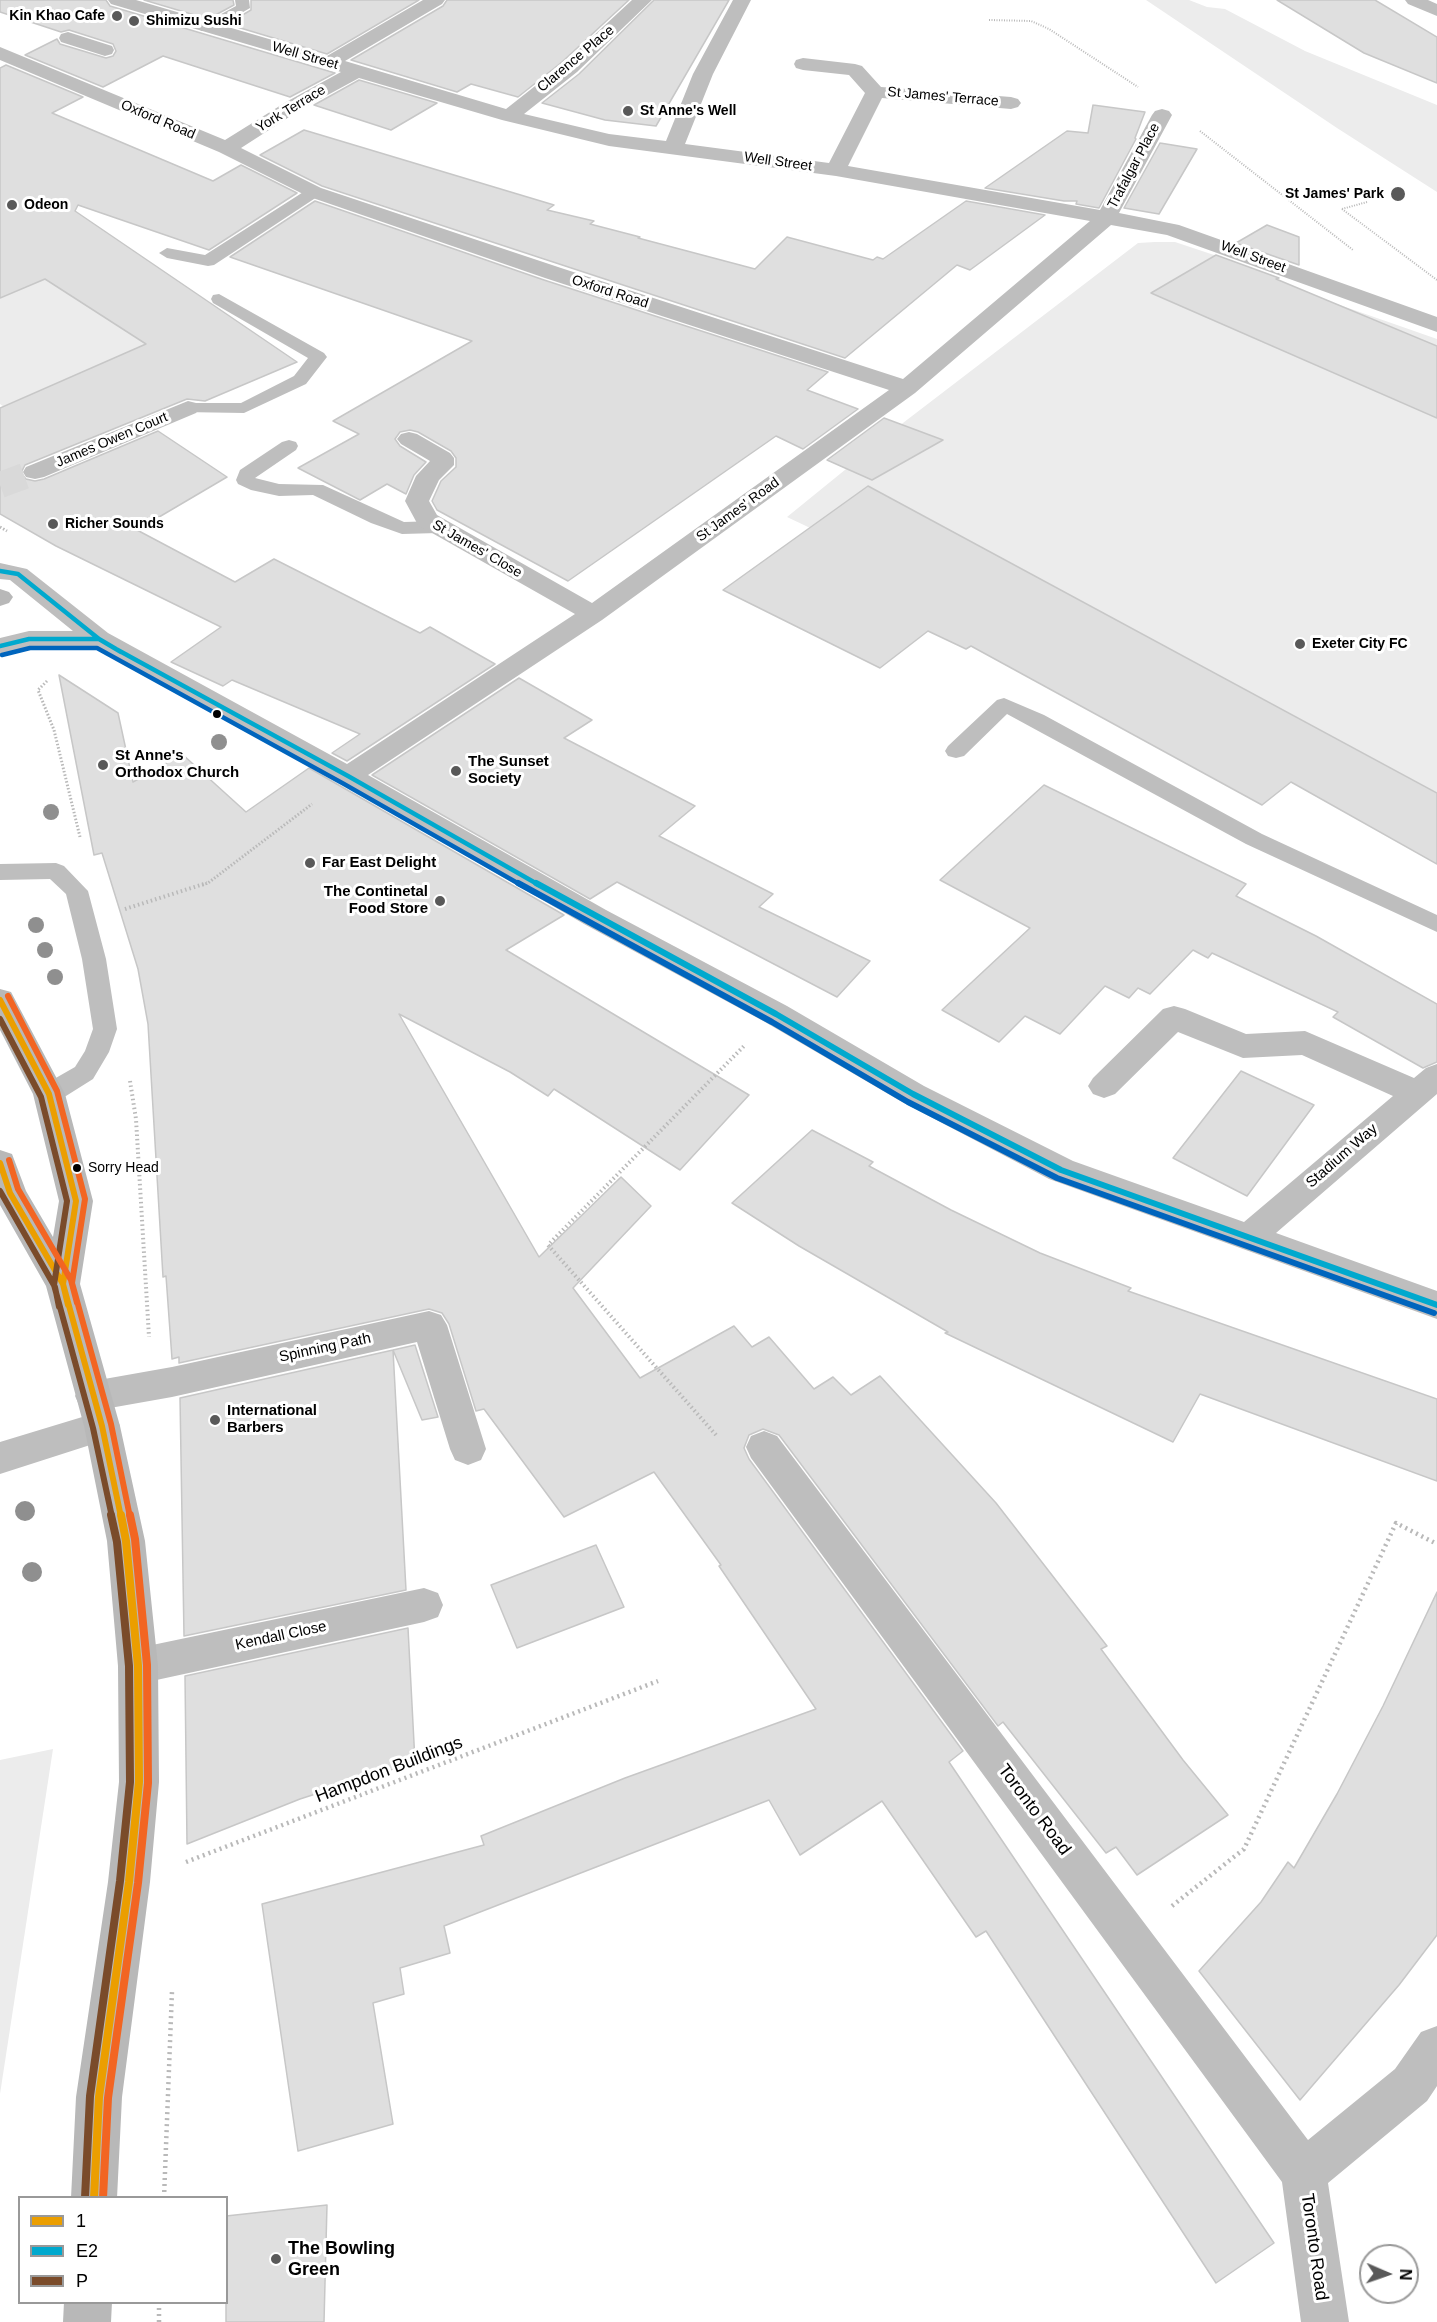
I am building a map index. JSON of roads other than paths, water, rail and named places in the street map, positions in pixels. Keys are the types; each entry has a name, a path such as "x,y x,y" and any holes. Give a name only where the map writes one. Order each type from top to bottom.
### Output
{"main road":[{"path":"0,1000 49,1094 76,1200 63,1284"},
{"path":"0,1163 10,1193 63,1284 97,1411 126,1541 138,1666 139,1782 129,1882 99,2097 94,2196"},
{"path":"87,2322 88,2304"}],"street":[{"name":"Well Street","path":"117,0 509,116 609,140 836,170 1107,217 1195,235 1437,325"},
{"path":"329,63 436,0"},
{"name":"Clarence Place","path":"509,116 570,68 643,0"},
{"path":"673,148 703,74 742,0"},
{"path":"1414,0 1437,11"},
{"path":"68,38 105,50"},
{"name":"Oxford Road","path":"0,53 226,148 314,192 553,273 907,388"},
{"name":"St James' Terrace","path":"803,64 855,70 875,92 1011,103"},
{"name":"York Terrace","path":"226,148 293,106 357,71"},
{"name":"St James' Terrace","path":"836,170 875,92"},
{"name":"Trafalgar Place","path":"1107,217 1162,115"},
{"name":"St James' Road","path":"348,776 593,614 907,388 1107,217"},
{"name":"James Owen Court","path":"35,472 188,408"},
{"name":"St James' Close","path":"409,440 442,458 442,465 428,476 417,501 427,520 593,614"},
{"path":"0,571 18,573 107,644 348,776 595,917 776,1014 914,1094 1040,1160 1061,1170 1437,1305"},
{"path":"0,646 29,639 107,644"},
{"path":"1104,1086 1174,1017 1243,1046 1305,1043 1426,1084"},
{"name":"Stadium Way","path":"1248,1238 1426,1084"},
{"name":"Spinning Path","path":"0,1458 152,1386 429,1325 468,1449"},
{"name":"Toronto Road","path":"764,1447 1304,2172 1325,2322"},
{"name":"Kendall Close","path":"138,1666 424,1605"},
{"name":"Toronto Road","path":"1304,2172 1411,2085 1437,2048"}],"lane":[{"path":"206,28 243,8 242,0"},
{"path":"167,253 208,261 314,192"},
{"path":"188,408 244,408 300,380 318,357 219,299"},
{"path":"289,446 247,474 245,480 258,486 279,490 316,489 402,528 438,527"},
{"path":"956,751 1004,705 1037,720 1254,839 1437,924"},
{"path":"0,872 56,871 77,891 94,959 105,1029 84,1073 49,1094"}],"tunnel":[{"path":"0,485 35,472"}],"place":[{"name":"Kin Khao Cafe","path":"117,16"},
{"name":"Shimizu Sushi","path":"134,21"},
{"name":"St Anne's Well","path":"628,111"},
{"name":"St James' Park","path":"1398,194"},
{"name":"Odeon","path":"12,205"},
{"name":"Richer Sounds","path":"53,524"},
{"name":"Exeter City FC","path":"1300,644"},
{"name":"St Anne's Orthodox Church","path":"103,765"},
{"name":"The Sunset Society","path":"456,771"},
{"name":"Far East Delight","path":"310,863"},
{"name":"The Continetal Food Store","path":"440,901"},
{"name":"Sorry Head","path":"77,1168"},
{"name":"International Barbers","path":"215,1420"},
{"name":"The Bowling Green","path":"276,2259"}]}
